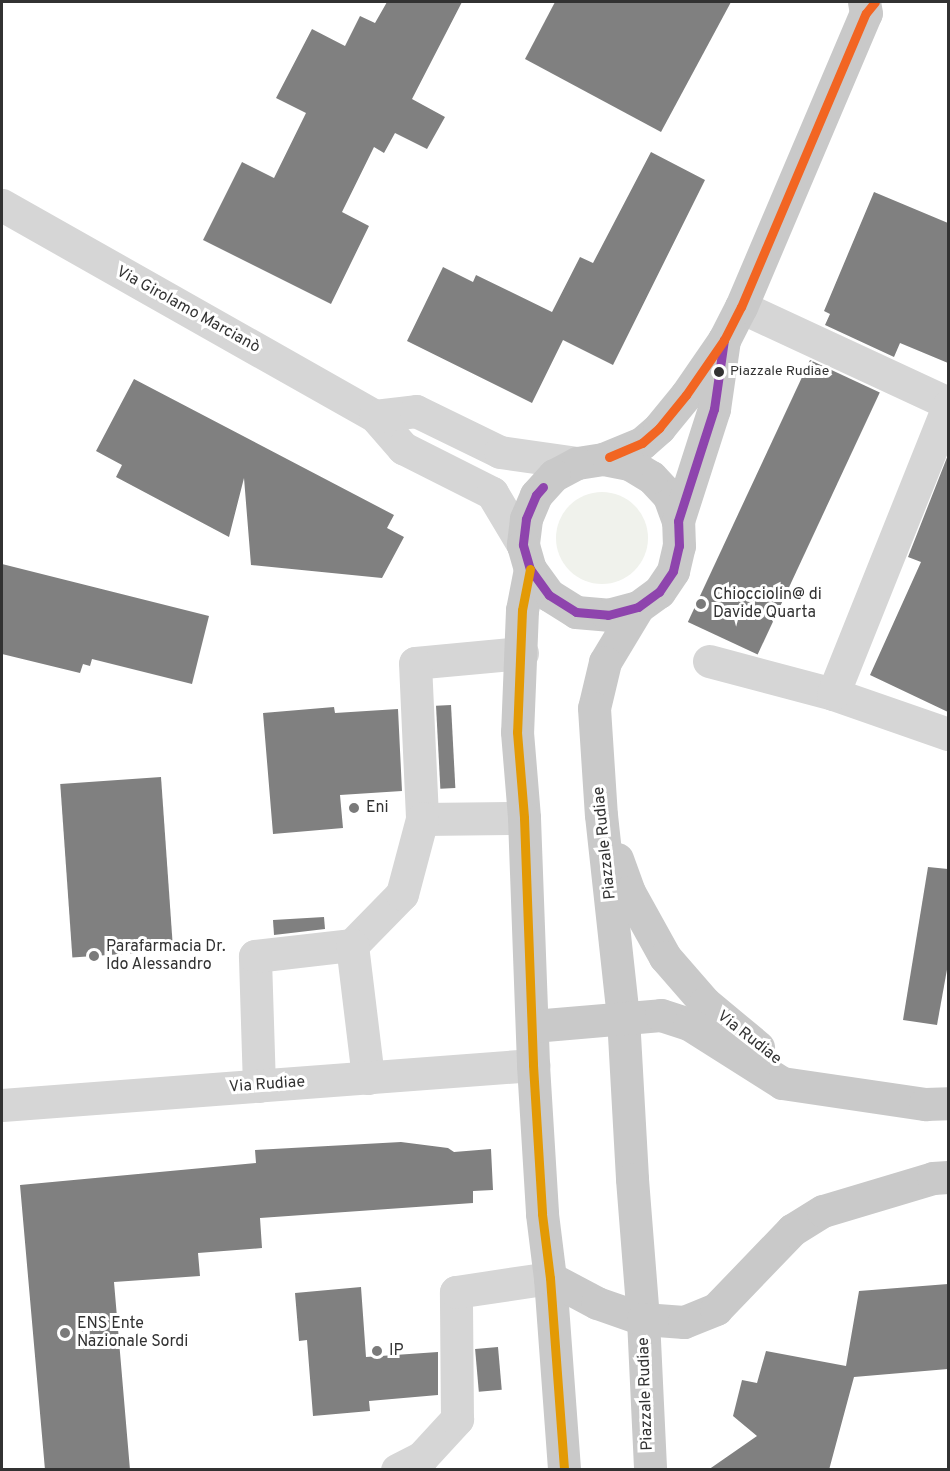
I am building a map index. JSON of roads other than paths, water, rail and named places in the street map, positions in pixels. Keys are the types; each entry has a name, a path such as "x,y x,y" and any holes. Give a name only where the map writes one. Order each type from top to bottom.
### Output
{"main road":[{"name":"Piazzale Rudiae","path":"564,1470 550,1278 542,1214 517,713 527,557 526,519 536,495 554,475 642,443 659,428 686,395 724,340 741,307 868,5"},
{"name":"Piazzale Rudiae","path":"678,521 714,408 724,340"},
{"name":"Piazzale Rudiae","path":"527,557 549,595 576,612 608,615 638,607 659,592 673,571 679,546 678,521 669,496 651,477 628,464 590,461"},
{"name":"Piazzale Rudiae","path":"638,607 605,662 594,708 601,815 623,1017 643,1319 650,1470"},
{"name":"Via Rudiae","path":"601,815 630,892 664,957 705,1003 749,1040 825,1091"},
{"name":"Via Rudiae","path":"623,1017 661,1015 689,1024 782,1083 925,1104 948,1103"},
{"path":"533,1026 623,1017"},
{"path":"643,1319 684,1322 716,1309 792,1230 823,1211 933,1178 948,1177"},
{"name":"Piazzale Rudiae","path":"550,1278 597,1303 643,1319"}],"street":[{"name":"Via Girolamo Marcianò","path":"2,205 375,416 403,448 492,494 527,557"},
{"path":"741,307 948,404 833,694"},
{"path":"375,416 416,411 500,452 590,461"},
{"path":"259,1086 255,956 352,945 402,894 422,819 415,663 522,653"},
{"path":"709,661 833,694 948,734"},
{"path":"422,819 524,818"},
{"path":"352,945 368,1078"},
{"name":"Via Rudiae","path":"2,1105 533,1065"},
{"path":"397,1470 422,1457 457,1419 456,1292 550,1278"}],"place":[{"name":"Piazzale Rudiae","path":"719,372"},
{"name":"Chiocciolin@ di Davide Quarta","path":"701,604"},
{"name":"Eni","path":"354,808"},
{"name":"Parafarmacia Dr. Ido Alessandro","path":"94,956"},
{"name":"ENS Ente Nazionale Sordi","path":"65,1333"},
{"name":"IP","path":"377,1351"}]}
